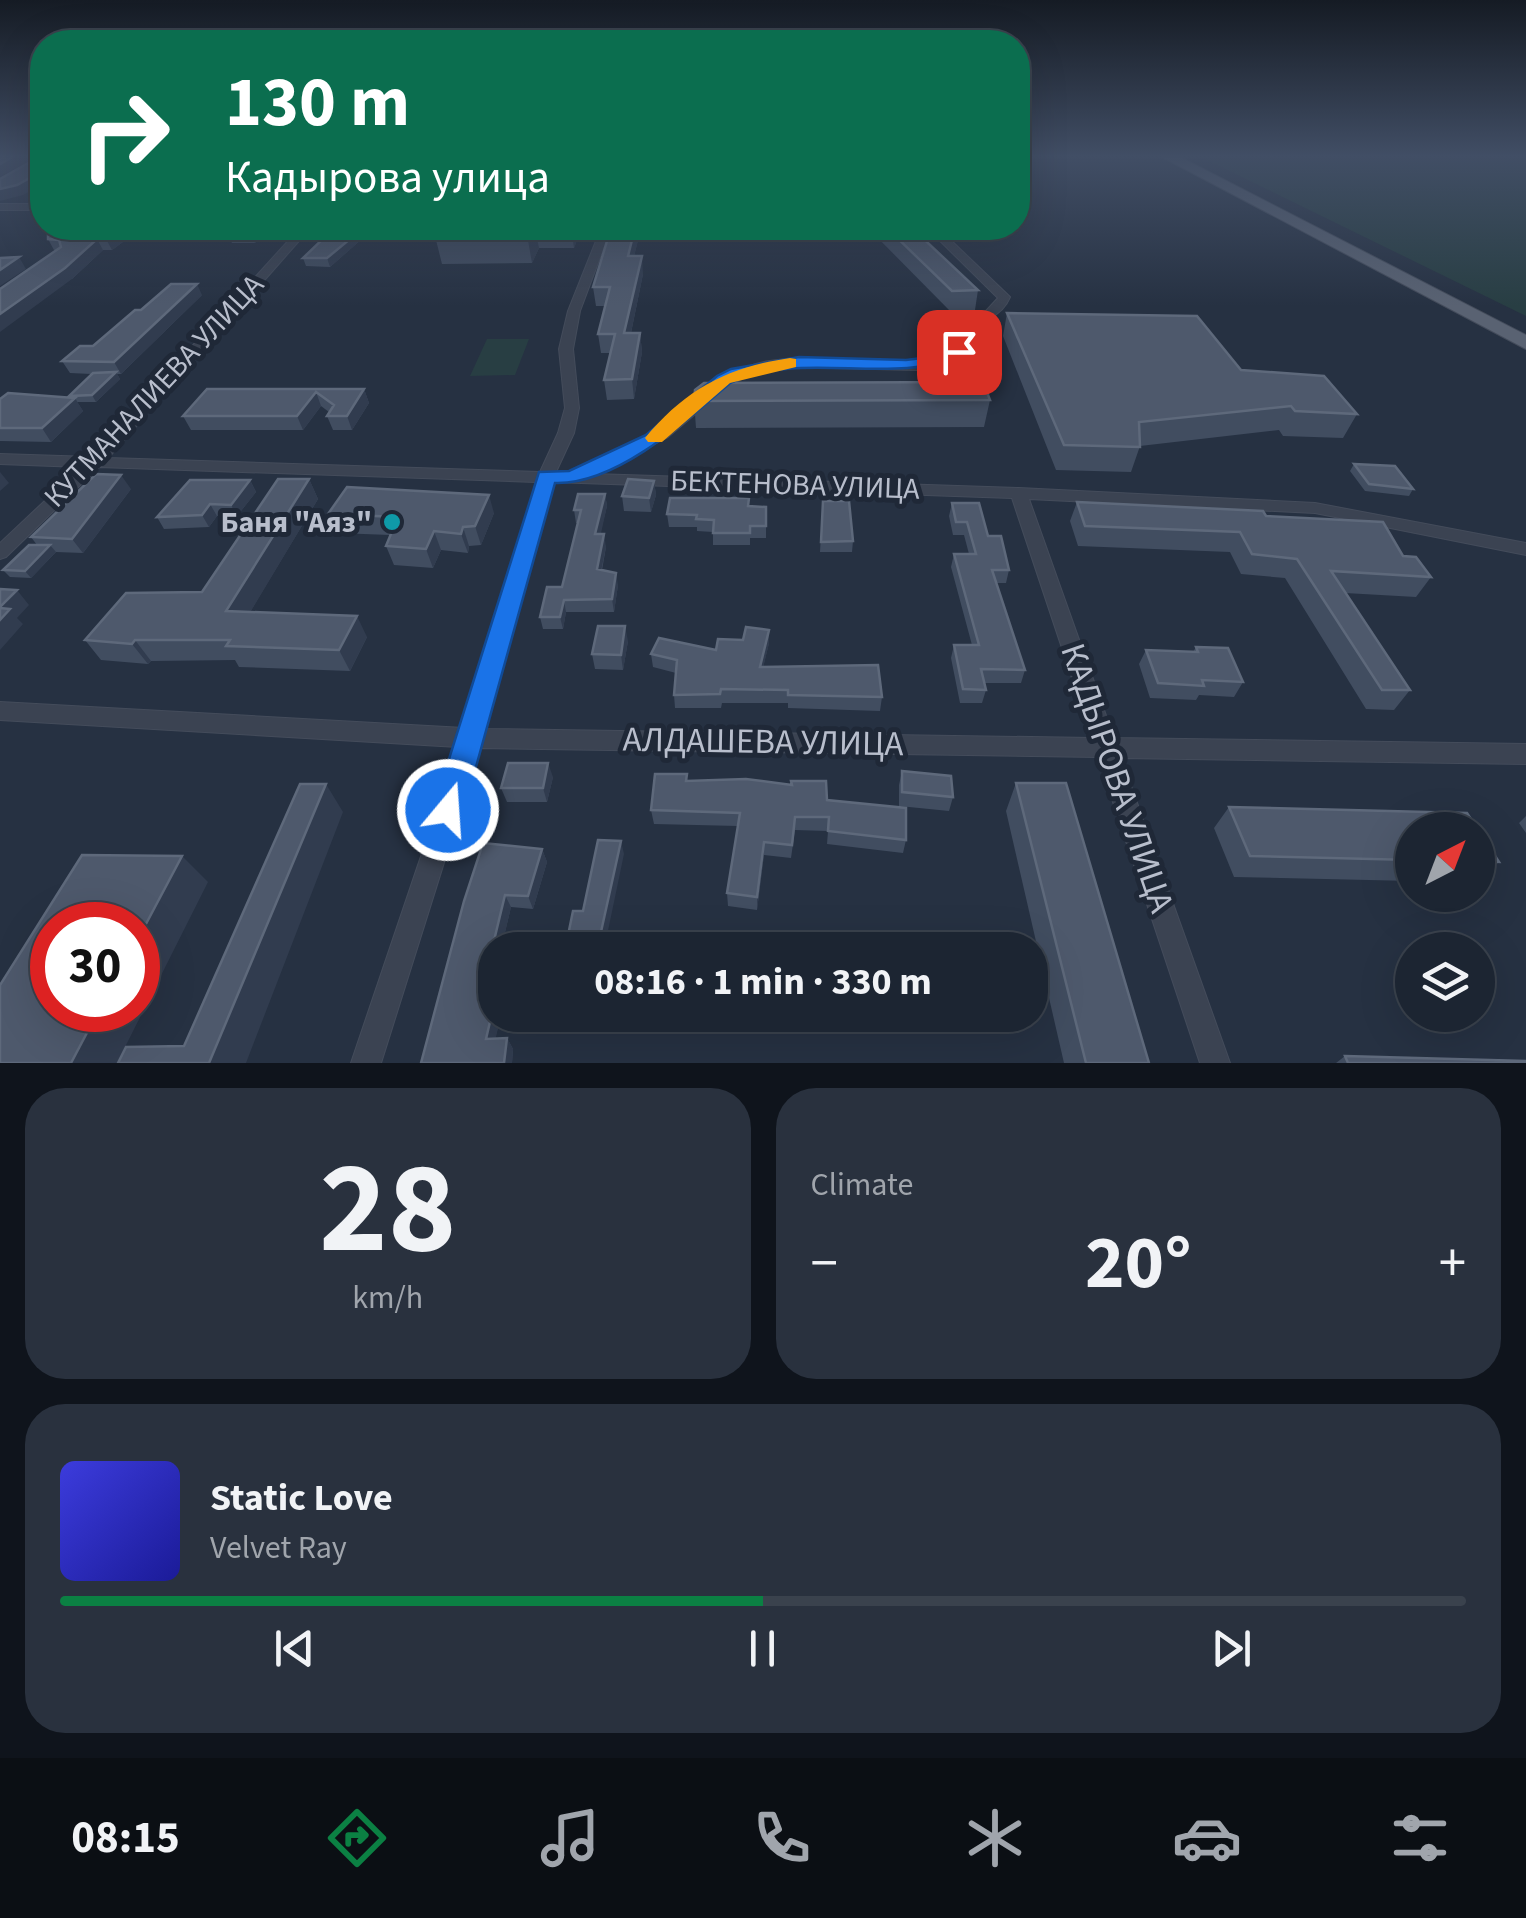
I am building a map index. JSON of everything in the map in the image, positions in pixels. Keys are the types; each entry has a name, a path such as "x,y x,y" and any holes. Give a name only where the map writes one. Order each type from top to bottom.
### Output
{"main road":[{"path":"1264,207 1526,344"}],"street":[{"path":"0,207 30,207"},
{"name":"КУТМАНАЛИЕВА УЛИЦА","path":"0,552 96,460 294,240"},
{"path":"366,1063 472,738 546,476 566,433 572,408 566,349 574,311 602,240"},
{"path":"572,477 653,439 723,380 738,373 799,362 906,365 934,362 959,352 962,331 952,322 990,315 1004,298 944,240"},
{"name":"БЕКТЕНОВА УЛИЦА","path":"0,459 1019,493 1315,508 1526,549"},
{"name":"КАДЫРОВА УЛИЦА","path":"1019,493 1214,1063"},
{"name":"АЛДАШЕВА УЛИЦА","path":"0,710 472,738 1526,754"}],"green space":[{"path":"1302,207 1526,207 1526,316"},
{"path":"487,339 529,339 515,375 470,376"}],"building":[{"path":"59,240 96,240 65,268 0,314 0,289 61,247"},
{"path":"322,240 349,240 327,258 303,258"},
{"path":"607,240 632,240 628,256 642,256 624,333 640,333 632,379 604,380 615,334 598,334 610,287 593,287"},
{"path":"899,240 925,240 978,290 952,291"},
{"path":"19,257 0,270 0,258"},
{"path":"171,284 197,284 114,362 62,361 80,346 93,346"},
{"path":"1007,313 1197,316 1241,370 1324,376 1357,414 1295,411 1291,406 1139,422 1140,447 1064,445"},
{"path":"982,318 986,340 972,333 970,320"},
{"path":"975,358 993,359 996,375 977,374"},
{"path":"116,372 92,395 69,396 93,373"},
{"path":"983,382 990,400 694,401 695,390 704,383"},
{"path":"207,389 364,389 347,416 327,416 334,405 316,392 297,416 183,416"},
{"path":"8,393 75,398 42,428 0,428 0,399"},
{"path":"1354,464 1395,466 1413,489 1369,484"},
{"path":"96,474 121,475 72,539 31,537"},
{"path":"278,479 309,479 226,611 357,616 339,650 226,646 230,640 135,640 132,644 85,640 126,593 202,592"},
{"path":"628,479 654,481 649,498 622,496"},
{"path":"190,480 250,480 231,505 210,504 202,515 157,517"},
{"path":"347,487 489,495 475,526 463,527 461,534 434,531 426,549 386,546 398,517 328,514"},
{"path":"578,494 605,494 595,534 604,534 597,569 616,573 612,599 564,600 560,617 540,617 547,587 562,587 581,510 574,510"},
{"path":"670,498 749,498 748,506 766,507 766,526 750,526 750,533 713,533 714,520 667,514"},
{"path":"823,501 849,501 853,541 821,542"},
{"path":"1077,502 1263,511 1266,516 1383,522 1403,556 1416,557 1431,577 1331,571 1410,690 1382,690 1297,559 1252,554 1240,532 1085,526"},
{"path":"952,503 979,503 988,536 1001,536 1009,570 992,570 1025,670 981,669 986,690 963,689 954,645 979,645 954,554 976,554 967,522 956,522"},
{"path":"29,545 50,545 25,571 3,570"},
{"path":"0,589 17,590 0,607"},
{"path":"598,626 625,626 621,655 592,654"},
{"path":"746,627 769,630 760,667 878,665 882,697 721,689 720,694 674,695 677,660 651,654 659,638 716,650 718,639 743,640"},
{"path":"1196,647 1228,648 1243,682 1202,680 1204,686 1158,683 1146,650 1198,652"},
{"path":"508,763 548,763 543,788 501,788"},
{"path":"902,771 951,776 953,797 902,792"},
{"path":"655,774 687,774 686,781 746,779 792,785 791,781 826,781 827,800 906,808 906,840 828,831 829,817 795,817 792,845 764,842 757,897 727,893 740,813 651,810"},
{"path":"1016,783 1066,783 1149,1063 1086,1063"},
{"path":"300,784 326,784 209,1063 118,1063 126,1047 184,1046"},
{"path":"1229,807 1427,812 1395,812 1395,860 1250,856"},
{"path":"598,840 621,841 601,932 569,932 573,911 583,911"},
{"path":"483,843 542,849 528,896 505,895 496,932 478,932 478,1032 488,1032 486,1039 507,1038 504,1063 421,1063"},
{"path":"82,855 182,856 158,902 52,902"},
{"path":"30,937 30,1032 87,1032 71,1063 0,1063 0,985"},
{"path":"1345,1056 1526,1061 1526,1063 1348,1063"}],"slow traffic":[{"path":"655,438 723,380 755,368 790,363"}],"place":[{"name":"Баня \"Аяз\"","path":"392,522"}],"route":[{"path":"448,810 546,476 572,477 653,439 723,380 738,373 799,362 906,365 934,362 959,352"}]}
